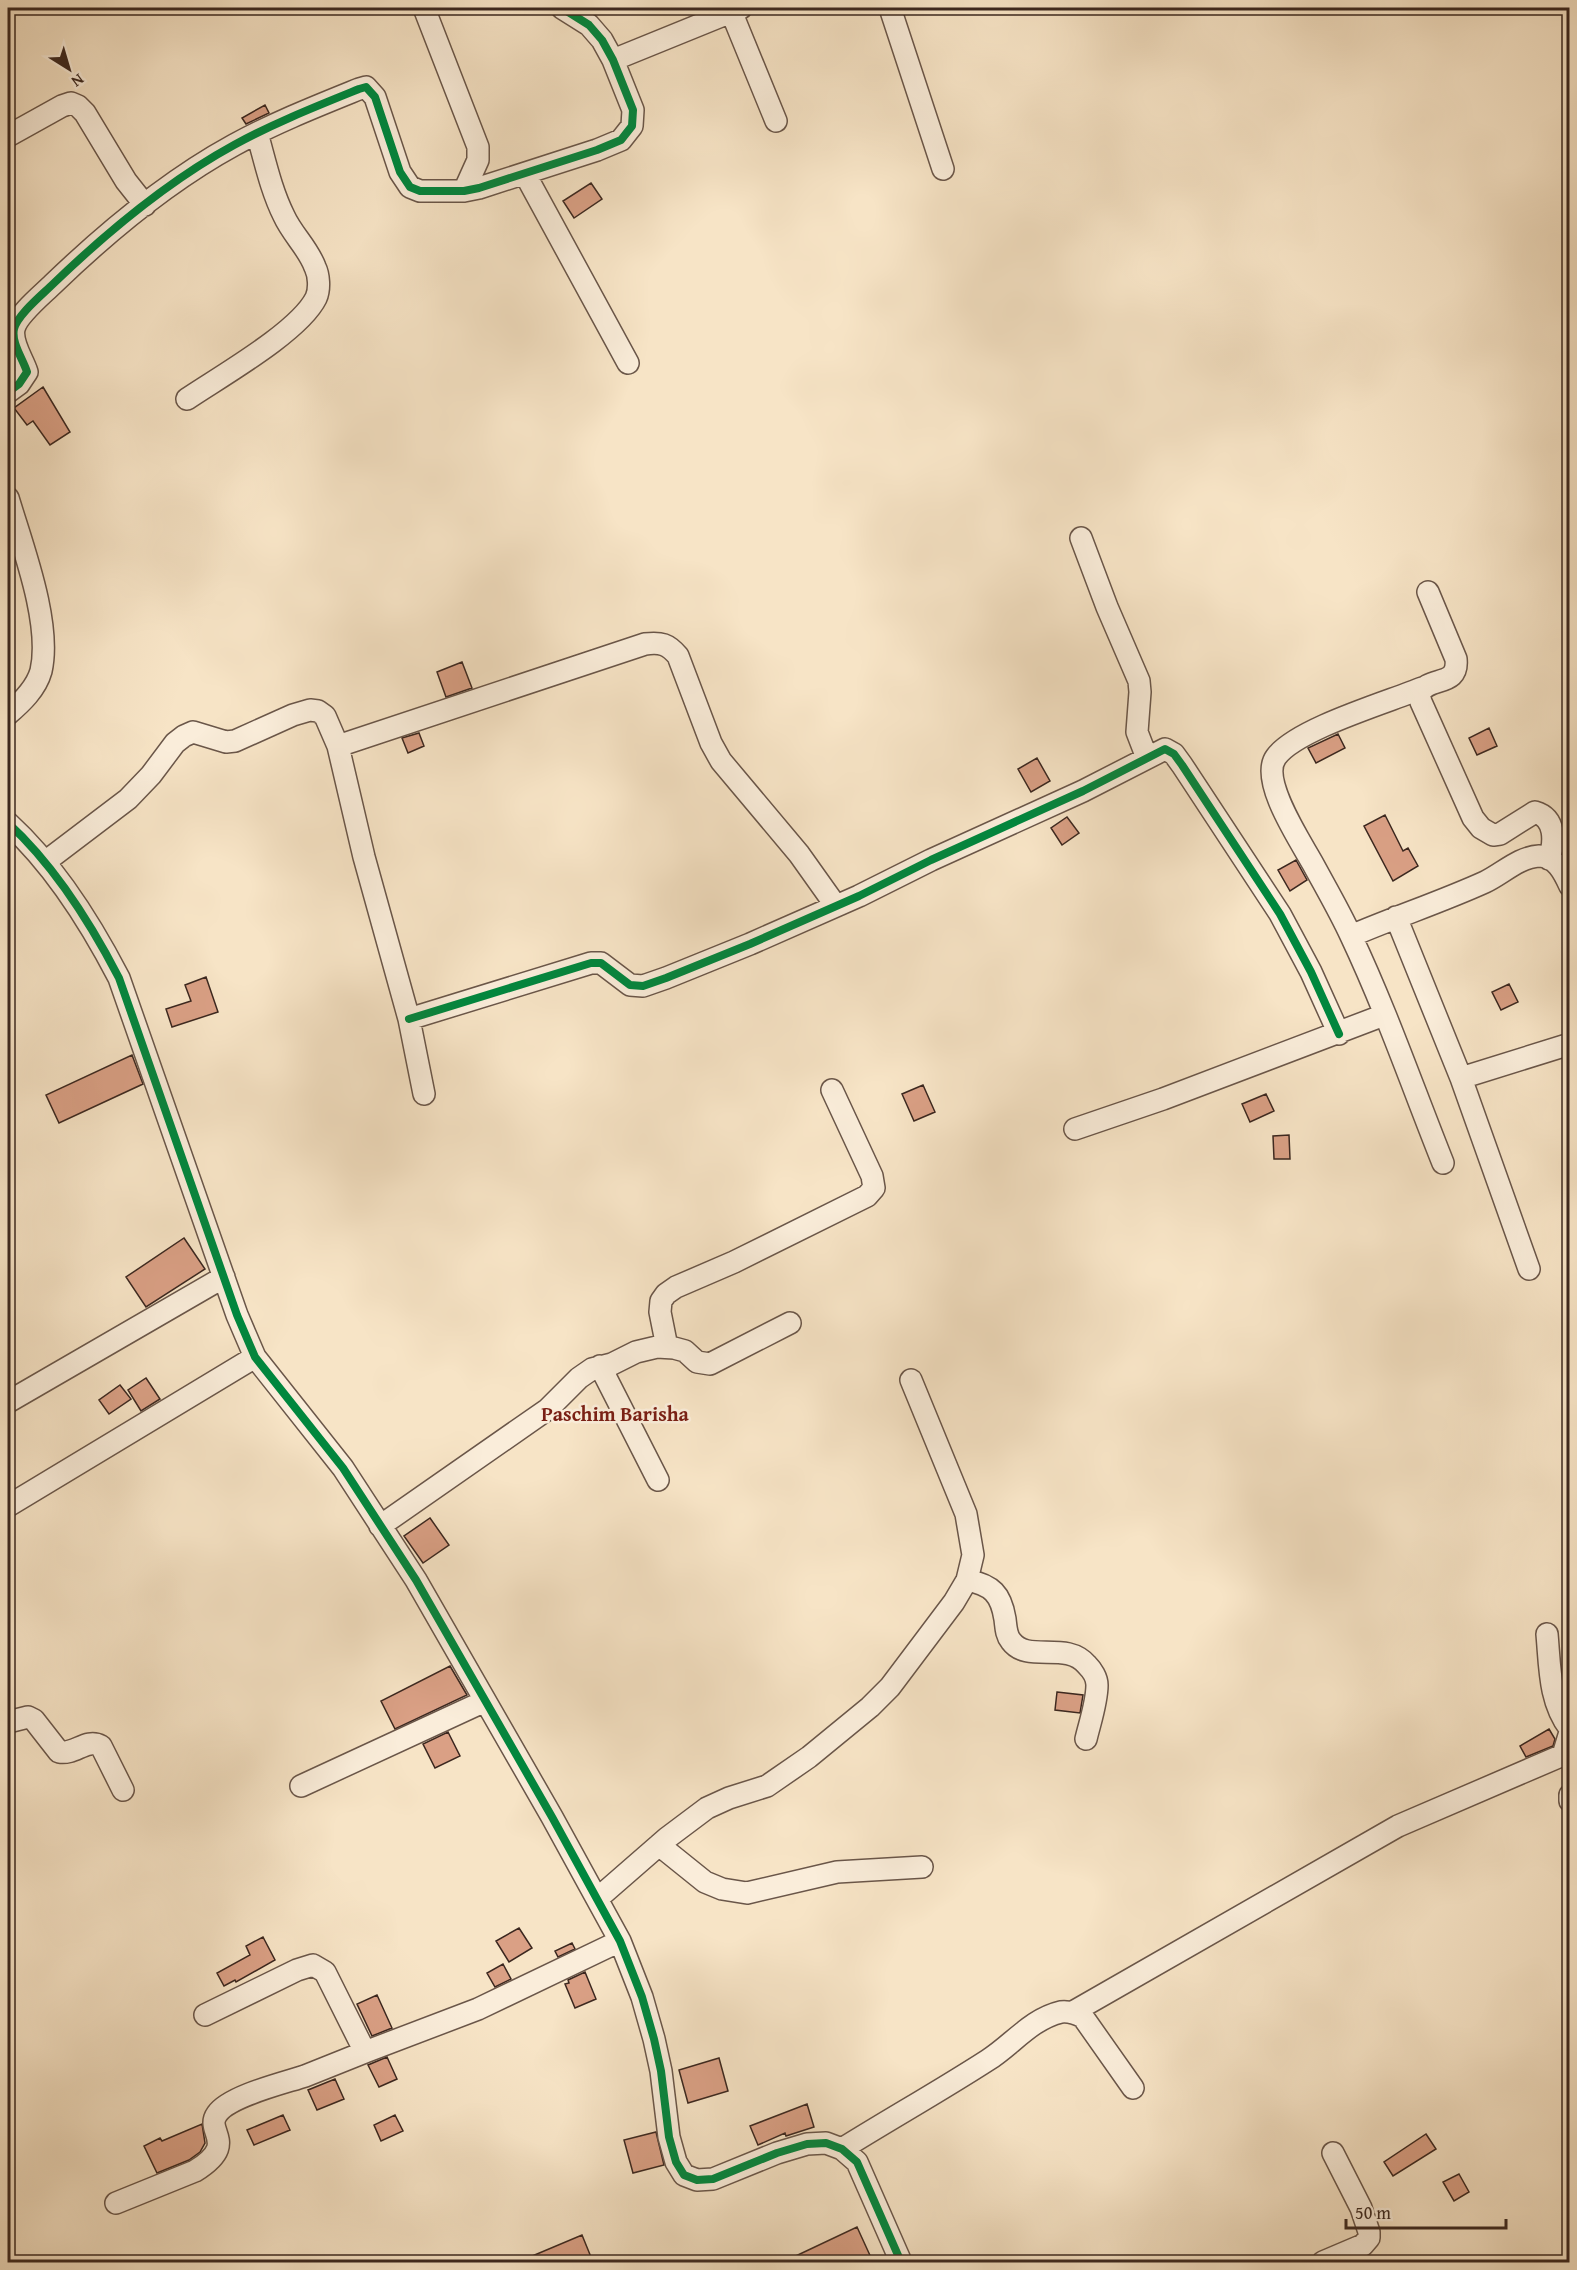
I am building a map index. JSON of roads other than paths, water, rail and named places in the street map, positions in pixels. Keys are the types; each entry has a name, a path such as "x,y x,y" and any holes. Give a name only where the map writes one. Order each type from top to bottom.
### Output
{"street":[{"path":"424,8 478,147 478,160 464,191"},
{"path":"8,392 24,379 27,372 14,338 14,327 24,313 94,246 204,162 257,133 366,87 375,97 405,181 410,187 420,191 464,191 525,174 621,140 632,126 633,110 613,60 602,40 589,25 562,8"},
{"path":"890,8 943,169"},
{"path":"613,60 736,9 776,121"},
{"path":"8,136 62,106 71,103 78,106 93,125 126,181 145,205"},
{"path":"187,399 285,333 305,315 317,296 316,268 280,207 257,133"},
{"path":"525,174 628,363"},
{"path":"8,498 38,605 44,647 40,673 25,699 8,714"},
{"path":"1081,538 1107,607 1139,681 1137,732 1147,758"},
{"path":"1428,592 1456,659 1455,673 1449,678 1325,726 1289,746 1275,758 1271,774 1273,787 1351,936 1443,1163"},
{"path":"338,746 559,671 645,644 660,642 670,646 678,656 711,743 721,761 799,854 836,906"},
{"path":"1422,688 1419,694 1421,702 1473,818 1481,828 1493,835 1500,834 1535,812 1540,813 1549,824 1554,840 1549,859"},
{"path":"45,862 128,799 184,736 193,732 219,741 235,741 293,715 310,710 318,711 325,716 338,746 364,856 409,1019 424,1094"},
{"path":"409,1019 591,963 600,963 610,968 630,985 642,986 750,944 836,906 1083,791 1165,749 1174,754 1182,765 1280,914 1311,972 1339,1034"},
{"path":"8,823 45,862 99,940 119,978 224,1277 255,1357 332,1453 446,1629 620,1941 642,1997 654,2039 661,2071 669,2137 676,2162 684,2175 697,2180 713,2180 777,2153 807,2144 826,2144 842,2149 857,2162 901,2262"},
{"path":"1351,936 1492,879 1525,859 1540,856 1559,865 1569,886"},
{"path":"1396,917 1461,1078 1529,1269"},
{"path":"1075,1129 1163,1099 1384,1015"},
{"path":"1461,1078 1569,1044"},
{"path":"667,1347 660,1312 661,1301 666,1294 676,1287 734,1262 850,1205 872,1192 874,1184 872,1176 832,1090"},
{"path":"8,1402 224,1277"},
{"path":"380,1526 548,1409 585,1372 612,1364 648,1348 667,1347 685,1351 703,1364 710,1364 790,1323"},
{"path":"8,1506 255,1357"},
{"path":"600,1366 658,1480"},
{"path":"597,1899 706,1808 767,1785 783,1776 840,1733 890,1686 954,1602 967,1580 973,1555 966,1514 911,1380"},
{"path":"967,1580 982,1583 1001,1601 1007,1633 1016,1646 1033,1652 1071,1653 1081,1658 1092,1670 1097,1683 1086,1739"},
{"path":"1073,2012 1398,1826 1563,1755 1569,1730 1556,1705 1551,1684 1547,1634"},
{"path":"302,1786 485,1701"},
{"path":"8,1722 28,1717 34,1720 59,1752 66,1753 88,1743 101,1746 123,1790"},
{"path":"1569,1795 1569,1800"},
{"path":"659,1845 705,1882 722,1889 747,1893 837,1872 922,1867"},
{"path":"116,2203 207,2164 216,2156 219,2146 214,2120 217,2113 241,2097 308,2075 478,2009 620,1941"},
{"path":"205,2015 297,1970 313,1965 325,1972 365,2052"},
{"path":"842,2149 986,2061 1044,2019 1061,2012 1073,2012 1083,2017 1133,2088"},
{"path":"1323,2262 1363,2245 1369,2238 1370,2232 1334,2153"}],"district":[{"name":"Paschim Barisha","path":"615,1413"}]}
